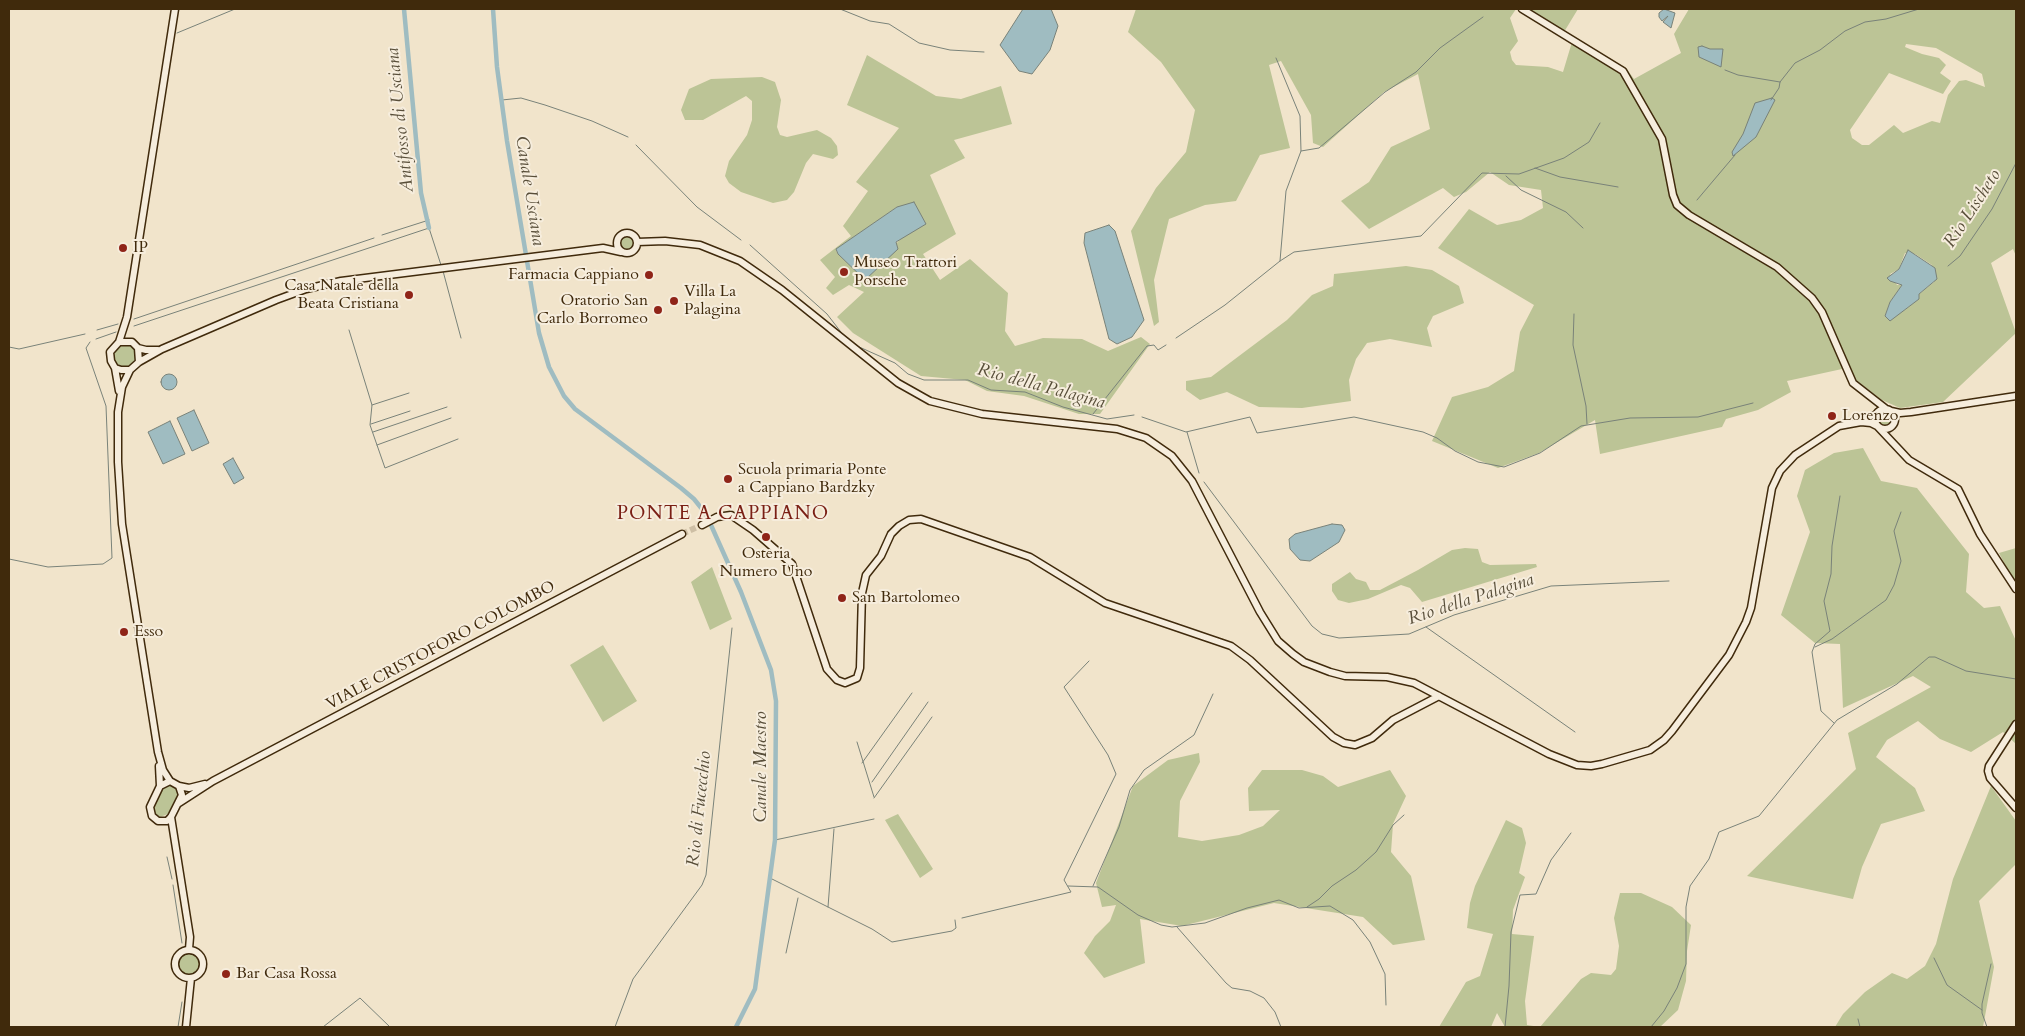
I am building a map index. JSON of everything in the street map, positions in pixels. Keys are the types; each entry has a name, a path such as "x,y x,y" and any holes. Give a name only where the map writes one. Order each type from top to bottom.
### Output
{"main road":[{"path":"175,9 127,317 119,342 112,347 110,355 118,376 118,462 122,524 158,752 160,786 150,806 150,812 169,831 175,852"},
{"path":"1522,9 1623,71 1662,139 1673,195 1677,204 1689,214 1769,262 1812,298 1822,312 1853,383 1874,404 1878,427 1909,460 1958,489 1980,534 2016,589"},
{"path":"119,400 124,380 130,370 139,362 162,349 306,289 341,280 564,252 603,248 631,252 635,249 637,242 634,236 627,233 603,248"},
{"path":"617,240 617,247 621,252"},
{"path":"637,242 665,241 700,245 740,261 782,290 898,384 930,401 982,414 1124,430 1146,438 1172,456 1192,481 1260,612 1278,641 1293,654 1316,668 1344,676 1402,679 1428,690 1549,754 1578,765 1591,766 1602,764 1650,750 1664,740 1729,655 1751,608 1772,488 1780,471 1795,455 1839,426 1870,422 1884,430 1890,428"},
{"path":"127,317 132,342 138,348 146,350 162,349"},
{"path":"119,342 132,342"},
{"path":"138,348 139,362"},
{"path":"116,368 130,370"},
{"path":"1868,397 1888,410 1900,413 2016,396"},
{"path":"1861,422 1875,414 1888,410"},
{"path":"1888,410 1895,422"},
{"path":"1891,443 1888,433 1890,428 1901,416 1911,412"},
{"path":"702,525 717,517 728,515 736,518 753,530 792,564 827,669 837,680 845,683 856,678 860,668 862,593 866,575 881,556 891,534 899,526 909,520 922,519 1030,557 1105,603 1231,646 1250,660 1334,737 1344,743 1355,745 1372,738 1393,720 1439,696"},
{"name":"VIALE CRISTOFORO COLOMBO","path":"179,802 213,781 682,534"},
{"path":"2016,724 1989,766 1988,771 1990,778 2016,808"},
{"path":"158,752 163,770 170,781 179,786 182,795 171,817 175,852 190,937 189,950"},
{"path":"160,786 170,781"},
{"name":"VIALE CRISTOFORO COLOMBO","path":"179,786 189,788 213,781"},
{"path":"161,822 171,817"},
{"path":"189,950 198,953 203,962 200,972 191,978 179,974 175,964 179,954 189,950"},
{"path":"186,1027 191,978"}],"green space":[{"path":"1136,9 1516,9 1510,18 1518,41 1510,52 1512,60 1516,65 1548,67 1563,72 1572,42 1518,9 1578,9 1564,32 1626,68 1634,79 1681,53 1674,34 1689,9 2016,9 2016,256 2013,249 1991,263 2016,333 1943,402 1900,408 1882,400 1842,369 1787,381 1791,392 1758,410 1726,419 1722,427 1600,454 1595,420 1539,453 1498,468 1432,441 1452,397 1488,387 1514,371 1520,332 1534,305 1438,248 1469,209 1497,225 1521,220 1543,208 1541,190 1509,185 1490,172 1466,192 1454,197 1443,188 1369,229 1341,201 1369,182 1391,147 1430,129 1418,74 1384,92 1323,147 1313,143 1311,115 1281,61 1269,65 1290,148 1260,155 1236,201 1205,205 1169,219 1154,280 1159,322 1154,326 1131,231 1156,188 1186,152 1195,110 1161,62 1128,32","holes":["1906,44 1936,48 1982,74 1985,87 1966,80 1959,81 1948,95 1940,123 1932,121 1903,133 1894,125 1869,145 1862,145 1852,138 1850,130 1889,73 1943,94 1951,81 1940,73 1946,65 1939,58 1905,47","1905,253 1915,254 1932,265 1934,282 1919,294 1918,299 1906,309 1885,316 1890,302 1902,285 1897,285 1890,274 1899,269"]},
{"path":"867,55 936,96 961,99 1001,86 1012,124 954,140 965,158 930,175 956,234 923,254 940,280 970,259 1008,293 1005,331 1015,346 1043,338 1082,339 1108,351 1141,337 1150,344 1100,414 1079,414 1024,396 987,391 965,380 921,376 853,333 837,317 864,292 849,285 833,295 826,288 835,277 820,260 851,236 843,226 868,191 856,182 899,128 847,105","holes":["897,207 902,237 865,280 836,250"]},
{"path":"762,77 775,82 781,100 777,127 780,135 787,137 817,130 831,138 837,146 838,155 833,159 813,154 806,163 794,192 787,200 773,203 741,192 729,183 725,176 729,161 747,135 752,120 752,101 746,96 703,120 685,120 681,110 689,89 711,79"},
{"path":"624,235 630,235 635,240 633,249 624,251 619,246 619,240"},
{"path":"1406,266 1432,270 1459,286 1464,303 1433,316 1427,328 1432,347 1390,339 1367,343 1356,359 1349,380 1351,401 1302,408 1259,407 1227,392 1200,400 1186,390 1186,381 1211,377 1287,320 1312,295 1333,286 1334,274"},
{"path":"125,345 133,348 136,356 133,364 125,367 117,364 114,356 117,348"},
{"path":"1882,411 1888,411 1893,416 1891,425 1882,427 1877,422 1877,416"},
{"path":"1863,448 1881,481 1917,488 1969,554 1966,592 1984,608 2000,606 2016,641 2016,744 2003,732 1971,752 1940,739 1918,721 1887,740 1876,757 1915,788 1925,811 1881,824 1862,867 1853,899 1747,876 1856,769 1848,733 1931,687 1913,676 1843,708 1840,644 1815,643 1781,615 1810,532 1797,496 1805,470 1834,453"},
{"path":"2016,548 2016,586 1999,553"},
{"path":"1478,549 1482,562 1490,565 1536,564 1537,567 1422,602 1410,588 1401,585 1368,599 1349,603 1338,600 1332,591 1332,584 1350,572 1356,579 1366,582 1370,590 1380,590 1452,550"},
{"path":"712,567 732,619 710,630 691,582"},
{"path":"603,645 637,701 603,722 570,665"},
{"path":"1199,753 1200,762 1180,801 1178,837 1202,841 1239,835 1263,826 1280,810 1249,811 1248,788 1262,770 1302,770 1323,776 1338,787 1390,770 1406,796 1393,824 1391,852 1411,876 1425,940 1393,945 1363,917 1274,903 1182,926 1140,919 1145,963 1104,978 1084,953 1095,936 1110,921 1116,905 1102,907 1096,883 1133,786 1168,760"},
{"path":"170,785 176,789 178,794 168,814 160,817 155,813 154,808 163,789"},
{"path":"1991,786 2016,821 2016,864 1979,901 1994,967 1983,1027 1835,1027 1843,1014 1865,992 1892,973 1907,979 1925,966 1936,944 1953,879"},
{"path":"898,814 933,869 920,878 885,820"},
{"path":"1506,820 1522,828 1526,843 1519,873 1525,877 1513,910 1512,934 1534,936 1525,1001 1527,1025 1540,1027 1505,1027 1497,1013 1491,1027 1439,1027 1466,982 1480,976 1493,934 1467,928 1470,903 1475,886"},
{"path":"1620,893 1641,893 1672,907 1691,925 1687,951 1686,981 1678,1010 1660,1027 1540,1027 1581,979 1591,973 1611,975 1616,969 1619,946 1614,918"},
{"path":"189,952 197,955 200,963 197,971 189,974 181,971 178,963 181,955"}],"water":[{"path":"1023,9 1051,9 1058,26 1050,50 1032,74 1019,71 1000,45"},
{"path":"1664,9 1675,13 1671,28 1663,22 1668,16 1662,21 1659,17 1659,13"},
{"path":"1702,46 1710,49 1723,49 1721,67 1699,57 1698,47"},
{"path":"1772,98 1775,100 1756,137 1733,156 1732,152 1743,134 1755,103"},
{"path":"914,202 926,224 896,242 898,249 865,280 838,254 836,249 897,207"},
{"path":"1109,225 1115,231 1144,320 1132,337 1117,344 1109,339 1084,243 1085,233"},
{"path":"1908,250 1935,268 1937,279 1919,294 1919,299 1890,321 1885,316 1890,302 1902,285 1887,278 1899,269"},
{"path":"166,374 172,374 177,379 175,388 166,390 161,385 161,379"},
{"path":"194,410 209,443 192,451 177,418"},
{"path":"170,421 185,454 163,464 148,432"},
{"path":"233,458 244,478 234,484 223,464"},
{"path":"1332,524 1342,525 1345,530 1339,542 1310,561 1300,560 1290,549 1289,539 1295,534"}],"waterway":[{"path":"177,33 235,9"},
{"name":"Antifosso di Usciana","path":"404,9 421,193 429,228"},
{"name":"Canale Usciana","path":"493,9 497,67 507,141 539,333 549,367 564,396 575,409 681,488 694,499 706,514 741,592 771,670 776,701 775,840 755,989 736,1027"},
{"path":"840,9 870,21 889,24 919,43 950,50 984,52"},
{"path":"1771,100 1779,88 1780,82 1795,63 1820,50 1845,31 1865,22 1886,19 1919,9"},
{"path":"1301,151 1319,148 1385,92 1416,72 1440,48 1483,17"},
{"path":"1276,58 1300,116 1301,151 1286,191 1280,261"},
{"path":"1725,70 1738,75 1780,82"},
{"name":"Rio della Palagina","path":"502,100 521,98 545,105 592,121 628,137"},
{"path":"1176,338 1225,305 1294,252 1421,236 1482,173 1519,174 1564,158 1589,142 1600,123"},
{"name":"Rio della Palagina","path":"636,145 697,207 741,240"},
{"path":"1697,200 1735,155"},
{"name":"Rio Lischeto","path":"1948,266 1960,256 1992,209 2016,163"},
{"path":"1535,168 1560,177 1618,187"},
{"path":"1506,176 1521,190 1566,212 1583,228"},
{"path":"382,235 429,220"},
{"path":"134,326 429,228 441,265"},
{"path":"134,319 374,238"},
{"name":"Rio della Palagina","path":"750,245 827,314 844,336"},
{"path":"443,271 461,338"},
{"path":"1574,314 1573,345 1586,406 1587,424"},
{"path":"97,330 118,324"},
{"path":"349,330 372,405 370,425 385,468 458,439"},
{"path":"96,339 116,332"},
{"path":"9,347 19,349 85,334"},
{"path":"9,559 48,567 103,564 112,558 106,406 86,348 90,342"},
{"path":"1093,414 1147,346 1154,345 1158,350 1166,345"},
{"name":"Rio della Palagina","path":"857,346 895,363 908,374 924,380 968,380 991,390 1025,392 1063,407 1107,419 1134,415"},
{"path":"372,405 409,393"},
{"path":"1142,417 1186,432 1250,417 1257,433 1354,417 1423,432 1478,462 1504,467 1540,453 1581,426 1630,418 1698,417 1753,403"},
{"path":"373,432 447,407"},
{"path":"371,424 410,411"},
{"path":"377,445 451,418"},
{"name":"Rio della Palagina","path":"1187,432 1199,473"},
{"name":"Rio della Palagina","path":"1204,482 1312,626 1322,634 1339,638 1409,634 1454,615 1551,586 1669,581"},
{"path":"1834,723 1821,711 1812,652 1815,644 1830,631 1824,601 1831,574 1832,546 1840,496"},
{"path":"1815,647 1832,639 1886,600 1894,585 1901,561 1894,531 1901,512"},
{"path":"1426,627 1575,732"},
{"name":"Rio di Fucecchio","path":"615,1027 633,979 702,885 706,875 732,628"},
{"path":"1651,1027 1664,1011 1677,988 1686,964 1686,907 1690,886 1709,859 1719,832 1759,816 1837,720 1897,684 1929,657 1935,657 1966,671 2016,679"},
{"path":"962,918 1071,892 1064,880 1116,774 1108,755 1064,687 1089,661"},
{"path":"862,763 912,693"},
{"path":"1093,886 1119,827 1130,790 1144,770 1194,735 1213,694"},
{"path":"872,782 928,702"},
{"path":"874,798 932,717"},
{"path":"857,742 874,797"},
{"path":"1307,907 1319,899 1332,886 1356,870 1376,852 1393,825 1404,815"},
{"path":"775,840 874,819"},
{"path":"828,907 834,829"},
{"path":"1505,1027 1511,932 1520,895 1536,894 1551,860 1571,833"},
{"path":"167,857 172,879"},
{"path":"770,878 872,929 892,942 952,931 956,928 955,920"},
{"path":"173,885 182,943"},
{"path":"1068,886 1098,887 1138,915 1161,925 1172,927 1205,923 1247,908 1279,900 1299,908 1330,906 1353,920 1370,942 1385,974 1386,1005"},
{"path":"786,953 798,898"},
{"path":"1177,927 1232,988 1250,991 1264,998 1275,1012 1281,1027"},
{"path":"1934,958 1947,985 1982,1010"},
{"path":"1987,1027 1982,1013 1982,1004 1991,964"},
{"path":"323,1027 360,998 390,1027"},
{"path":"178,1027 182,1002"},
{"path":"1858,1019 1860,1027"}],"tunnel":[{"path":"682,534 702,525"}],"place":[{"name":"IP","path":"123,248"},
{"name":"Museo Trattori Porsche","path":"844,272"},
{"name":"Farmacia Cappiano","path":"649,275"},
{"name":"Casa Natale della Beata Cristiana","path":"409,295"},
{"name":"Villa La Palagina","path":"674,301"},
{"name":"Oratorio San Carlo Borromeo","path":"658,310"},
{"name":"Lorenzo","path":"1832,416"},
{"name":"Scuola primaria Ponte a Cappiano Bardzky","path":"728,479"},
{"name":"Osteria Numero Uno","path":"766,537"},
{"name":"San Bartolomeo","path":"842,598"},
{"name":"Esso","path":"124,632"},
{"name":"Bar Casa Rossa","path":"226,974"}],"district":[{"name":"PONTE A CAPPIANO","path":"723,515"}],"water label":[{"name":"Canale Maestro","path":"762,767"}]}
